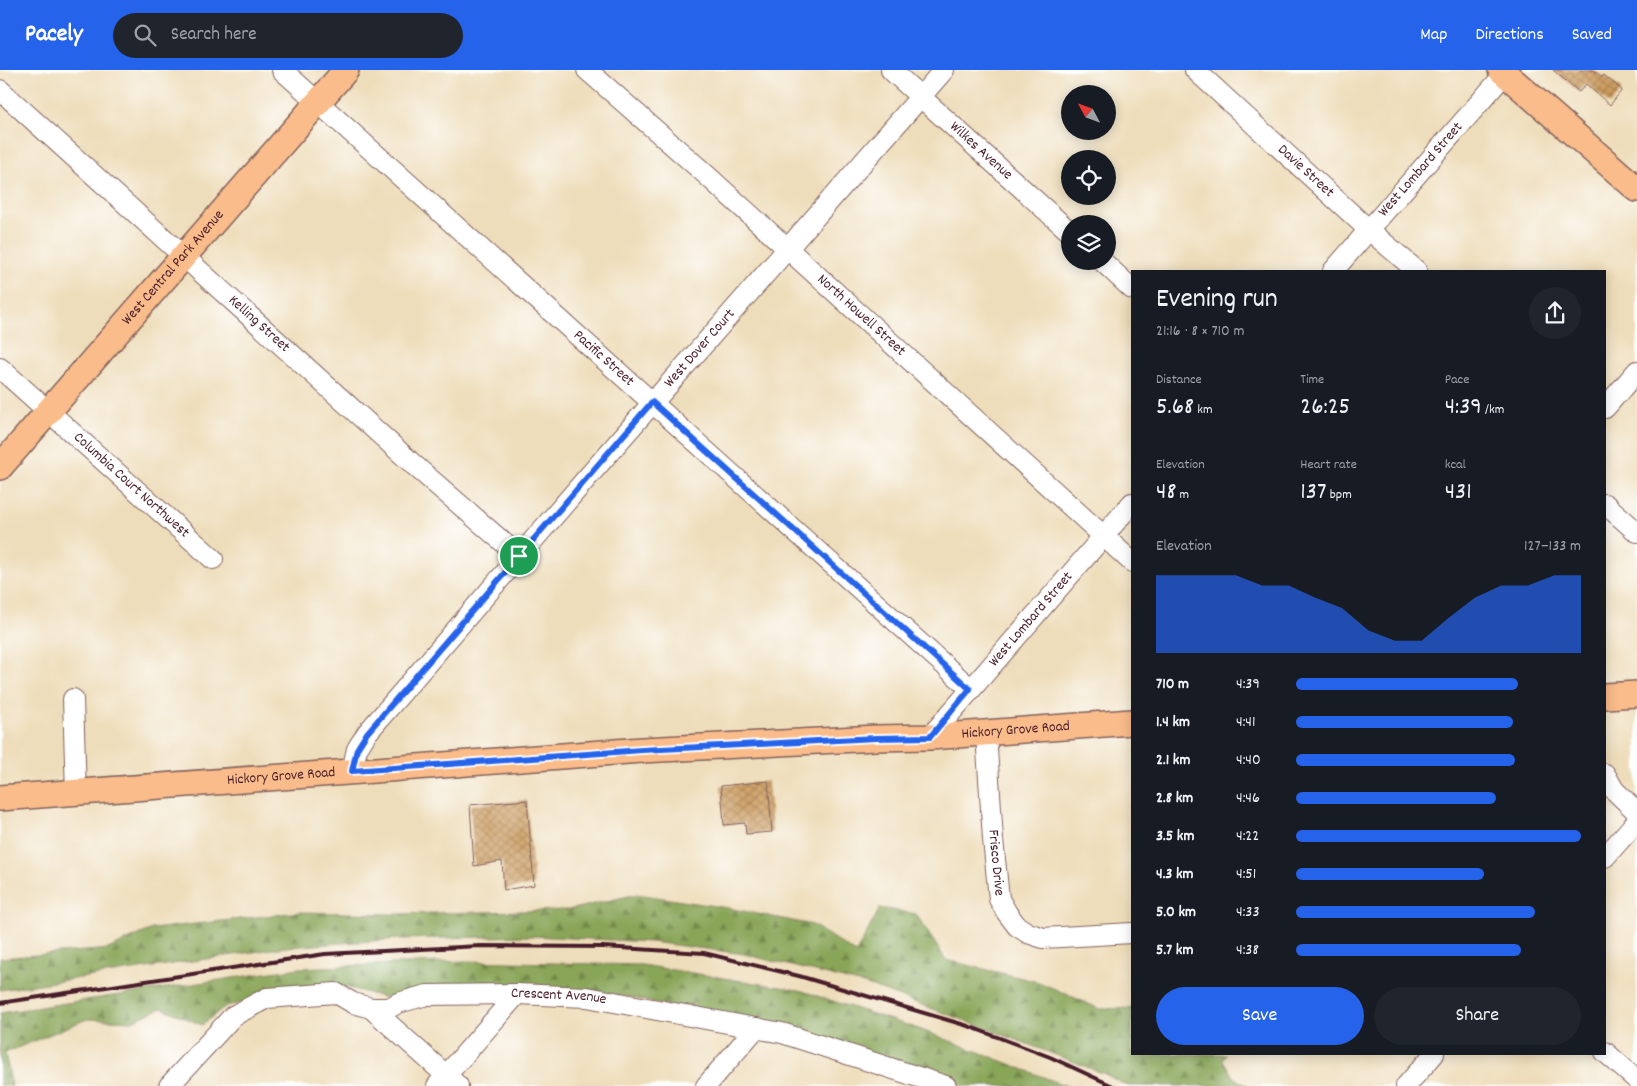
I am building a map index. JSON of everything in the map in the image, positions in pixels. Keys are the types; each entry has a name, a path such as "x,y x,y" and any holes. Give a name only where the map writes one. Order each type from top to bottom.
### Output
{"main road":[{"name":"West Central Park Avenue","path":"0,467 346,70"},
{"path":"1505,71 1637,189"},
{"path":"1606,696 1637,694"},
{"name":"Hickory Grove Road","path":"0,798 642,750 986,734 1131,722"}],"street":[{"name":"Pacific Street","path":"282,70 970,689"},
{"name":"North Howell Street","path":"587,70 702,171 1131,561"},
{"name":"Wilkes Avenue","path":"891,70 1061,224"},
{"name":"West Dover Court","path":"352,771 357,749 367,733 652,402 944,70"},
{"name":"Davie Street","path":"1195,70 1369,230 1417,270"},
{"name":"West Lombard Street","path":"1334,270 1505,71"},
{"name":"Kelling Street","path":"2,96 184,256 414,465 519,556"},
{"path":"1112,270 1131,288"},
{"name":"Columbia Court Northwest","path":"0,368 213,559"},
{"path":"1606,407 1637,371"},
{"name":"West Lombard Street","path":"930,737 1131,503"},
{"path":"1606,505 1637,532"},
{"path":"72,699 76,793"},
{"name":"Frisco Drive","path":"986,734 999,899 1007,913 1017,926 1028,933 1043,938 1131,933"},
{"path":"1606,776 1614,790 1637,812"},
{"path":"1606,856 1637,821"},
{"name":"Crescent Avenue","path":"169,1086 233,1016 267,998 336,993 353,1003 371,1008 389,1008 398,1003 427,995 517,994 587,998 782,1033 946,1086"},
{"path":"371,1008 447,1083 517,994"},
{"path":"706,1086 756,1028"},
{"path":"1606,1053 1637,1080"},
{"path":"1406,1086 1433,1055"}],"green space":[{"path":"637,894 728,908 813,925 856,953 880,908 916,914 946,960 1039,982 1100,1009 1131,1008 1131,1055 1226,1055 1223,1060 1234,1078 1249,1086 1127,1086 1105,1074 867,985 744,954 651,942 530,936 400,939 286,947 0,990 0,958 108,949 152,929 300,912 394,914 568,910"},
{"path":"464,961 642,965 799,990 919,1029 1067,1086 964,1086 857,1050 624,996 390,999 335,984 226,1006 202,1025 162,1008 132,1021 87,1019 5,1053 12,1086 0,1086 0,1013 299,968"}],"building":[{"path":"1553,70 1594,70 1602,77 1604,75 1622,90 1610,105 1586,84 1579,92"},
{"path":"768,781 772,832 746,834 745,823 724,825 721,786"},
{"path":"527,800 534,885 504,890 502,861 474,866 470,805"}],"railway":[{"path":"0,1003 325,954 480,946 603,947 704,953 799,976 968,1026 1050,1057 1113,1086"}],"route":[{"path":"652,402 970,689 930,737 642,750 352,771 357,749 367,733 519,556 652,402"}]}
